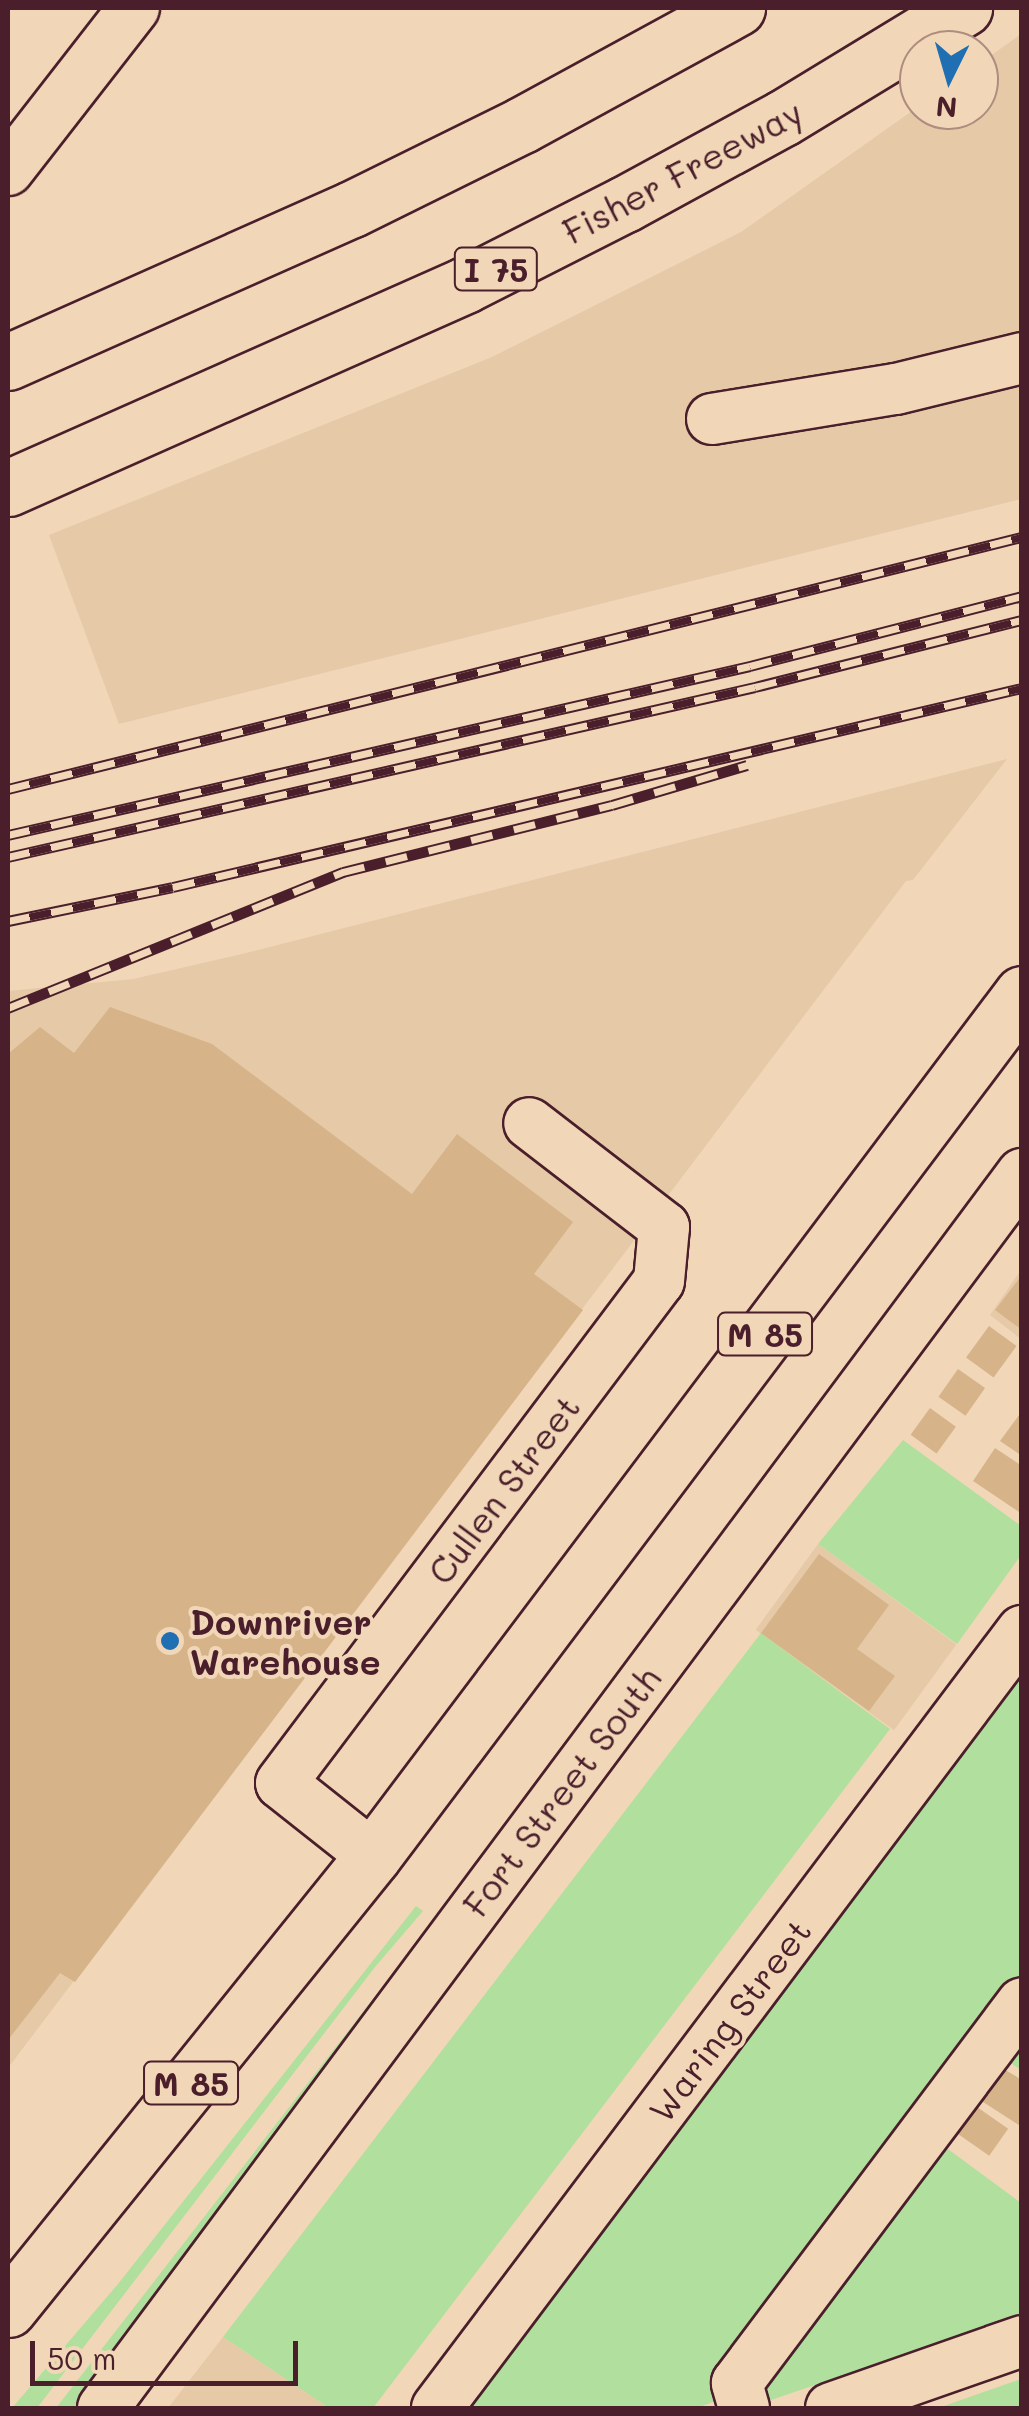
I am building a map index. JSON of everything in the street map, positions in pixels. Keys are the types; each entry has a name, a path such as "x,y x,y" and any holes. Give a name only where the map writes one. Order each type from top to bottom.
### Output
{"main road":[{"path":"8,362 352,209 522,126 737,8"},
{"name":"Fisher Freeway","path":"8,488 465,285 782,118 964,8"},
{"name":"M 85","path":"14,2291 373,1856 1022,994"}],"street":[{"path":"8,170 134,8"},
{"path":"712,419 896,389 1022,358"},
{"name":"Cullen Street","path":"373,1856 281,1783 660,1281 664,1227 529,1123"},
{"name":"Fort Street South","path":"103,2408 1022,1174"},
{"name":"Waring Street","path":"437,2408 1022,1631"},
{"path":"744,2408 736,2383 1022,2003"},
{"path":"831,2408 1022,2341"}],"shaded area":[{"path":"1021,34 1021,499 119,724 49,535 492,357 741,232 899,120 899,130 999,130 999,50"},
{"name":"Downriver Warehouse","path":"1007,759 913,880 906,881 8,2068 8,991 133,979 242,954"},
{"path":"1021,1270 1021,1339 990,1315"},
{"path":"818,1544 956,1645 894,1730 756,1630"},
{"path":"223,2337 329,2408 168,2408"}],"green space":[{"path":"903,1440 1021,1526 1021,1555 957,1644 818,1544"},
{"path":"761,1633 890,1729 373,2408 329,2408 223,2337"},
{"path":"1021,1673 1021,2070 996,2053 933,2138 1021,2203 1021,2315 771,2400 757,2385 697,2408 469,2408"},
{"path":"416,1906 423,1911 375,1967 37,2408 12,2408 118,2284"},
{"path":"426,1943 80,2408 56,2408 397,1968"},
{"path":"1021,2379 1021,2408 938,2408"}],"building":[{"name":"Downriver Warehouse","path":"110,1007 212,1044 412,1194 457,1134 573,1222 534,1274 583,1310 75,1982 60,1973 8,2040 8,1054 40,1027 74,1053"},
{"path":"1022,1275 1022,1330 995,1310"},
{"path":"989,1326 1017,1346 994,1378 966,1358"},
{"path":"958,1369 985,1388 966,1416 938,1397"},
{"path":"930,1408 956,1427 936,1454 911,1435"},
{"path":"1022,1411 1022,1456 1000,1441"},
{"path":"995,1448 1022,1466 1022,1514 973,1481"},
{"path":"819,1554 889,1605 857,1649 895,1676 869,1711 761,1633"},
{"path":"1002,2068 1022,2080 1022,2127 980,2100"},
{"path":"977,2107 1008,2129 989,2156 958,2134"}],"railway":[{"path":"8,789 1022,537"},
{"path":"8,835 750,666 1022,596"},
{"path":"8,857 755,687 1022,620"},
{"path":"8,921 173,887 1022,688"},
{"path":"8,1008 343,872 612,805 747,765"}],"place":[{"name":"Downriver Warehouse","path":"170,1641"}]}
